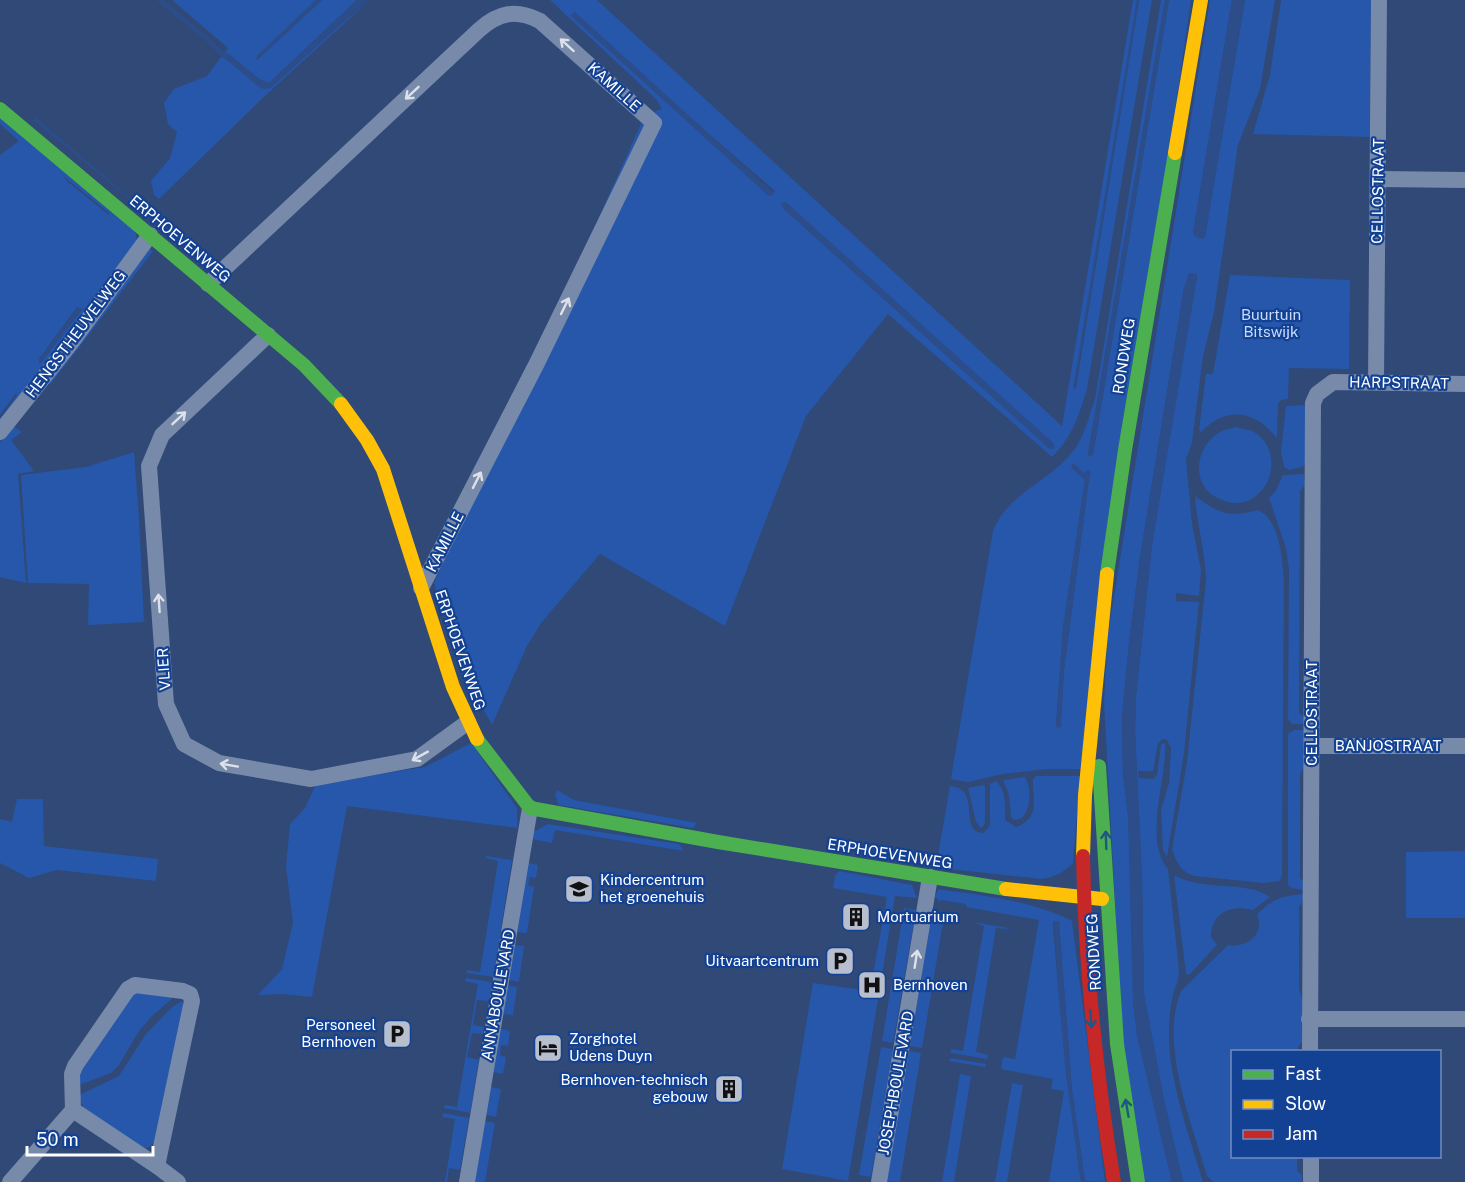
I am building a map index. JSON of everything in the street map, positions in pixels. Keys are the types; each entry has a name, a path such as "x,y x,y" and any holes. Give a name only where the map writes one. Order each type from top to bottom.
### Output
{"main road":[{"name":"RONDWEG","path":"1114,1182 1103,1122 1092,1037 1084,897 1084,803 1093,720 1095,669 1109,551 1201,0"},
{"name":"ERPHOEVENWEG","path":"0,109 329,387 368,438 383,469 453,687 468,722 478,744 530,808 703,841 998,888 1107,899"},
{"name":"RONDWEG","path":"1093,720 1103,803 1115,1026 1138,1182"}],"street":[{"name":"CELLOSTRAAT","path":"1376,382 1379,0"},
{"name":"KAMILLE","path":"208,284 479,30 496,17 517,14 527,15 540,21 654,123 537,363 421,588"},
{"path":"1379,179 1465,180"},
{"name":"HENGSTHEUVELWEG","path":"0,432 71,343 150,235"},
{"name":"VLIER","path":"268,335 162,435 149,466 166,704 184,744 219,763 311,779 417,759 468,722"},
{"name":"CELLOSTRAAT","path":"1310,1050 1313,403 1317,394 1332,382"},
{"name":"HARPSTRAAT","path":"1332,382 1465,384"},
{"name":"BANJOSTRAAT","path":"1312,746 1465,746"},
{"name":"ANNABOULEVARD","path":"467,1182 530,808"},
{"name":"JOSEPHBOULEVARD","path":"879,1182 930,877"},
{"path":"10,1182 73,1110 72,1074 75,1066 128,990 135,985 183,991 190,994 192,1001 157,1166"},
{"path":"1310,1019 1465,1019"},
{"path":"73,1110 178,1182"},
{"path":"1311,1158 1311,1182"}],"green space":[{"path":"172,0 316,0 257,56 257,60 322,0 357,0 269,83 259,79 230,55 225,58 264,89 370,0 268,93 159,199 154,195 151,181 170,158 177,132 168,124 164,103 174,89 207,76 228,48"},
{"path":"550,0 597,0 1062,426 1133,0 1137,0 1074,389 1076,388 1139,0 1152,0 1087,389 1074,426 1059,450 1052,457 888,314 806,416 725,626 600,554 541,623 527,646 492,725 472,688 468,693 434,583 645,115 662,109 656,99","holes":["571,15 775,191 771,196 768,195","784,202 1054,444 1054,449 1050,449 783,208"]},
{"path":"1161,0 1165,0 1088,455 1093,455 1169,0 1191,0 1080,769 1046,769 1002,774 969,782 954,780 951,778 993,531 1009,506 1053,471 1074,450 1084,432 1095,399","holes":["1074,464 1085,474 1090,471 1064,670 1060,727 1056,726 1063,628 1085,480 1071,467"]},
{"path":"1210,0 1232,0 1193,233 1196,237 1205,237 1245,0 1275,0 1260,89 1238,145 1214,312 1203,356 1192,443 1186,459 1192,524 1201,570 1199,596 1176,593 1176,601 1199,602 1184,753 1167,857 1163,850 1161,810 1169,783 1171,748 1167,740 1163,739 1158,743 1153,771 1138,771 1139,778 1153,779 1157,775 1161,745 1165,744 1157,842 1168,869 1179,969 1170,1014 1170,1050 1181,1108 1203,1182 1183,1182 1164,1100 1144,994 1142,879 1135,732 1136,695 1152,545 1196,274 1184,288 1140,557 1129,643 1122,718 1123,773 1128,815 1137,1035 1172,1182 1145,1182 1124,1063 1104,703 1108,634"},
{"path":"1281,0 1371,0 1370,137 1253,134 1270,75"},
{"path":"0,115 135,229 137,240 130,256 20,403 0,425 0,419 17,395 16,393 0,415 0,155 19,141 0,124","holes":["62,175 109,213 109,215 67,181","77,307 82,309 39,363 39,359"]},
{"path":"150,249 153,251 50,385 50,379 142,252"},
{"name":"Buurtuin Bitswijk","path":"1230,275 1350,280 1349,369 1289,368 1288,399 1281,400 1278,404 1277,438 1259,422 1240,415 1221,418 1201,432 1199,430 1206,374 1213,374"},
{"path":"1305,405 1305,463 1303,467 1289,470 1284,467 1281,452 1286,406"},
{"path":"13,426 22,432 11,440 34,471 18,474 26,583 0,577 0,442"},
{"path":"1236,427 1254,432 1265,442 1271,455 1268,481 1250,500 1237,503 1222,500 1209,493 1199,471 1201,455 1209,441 1222,431"},
{"path":"134,452 144,622 88,625 89,584 28,583 21,475 86,467"},
{"path":"1304,474 1305,485 1300,491 1299,713 1304,717 1304,724 1292,724 1288,719 1289,570 1286,548 1269,498 1275,492 1283,475"},
{"path":"1195,496 1225,513 1239,514 1258,510 1271,522 1278,540 1284,579 1282,874 1280,881 1264,883 1194,876 1180,866 1172,849 1187,762 1206,580"},
{"path":"1294,730 1304,730 1303,769 1300,774 1300,878 1304,882 1303,890 1288,885 1288,734"},
{"path":"471,743 517,808 517,828 347,806 312,997 281,994 258,995 282,969 293,923 286,867 290,824 305,808 316,784 425,767"},
{"path":"1036,776 1080,776 1073,863 1058,874 1041,879 940,868 937,861 950,786 960,789 965,794 972,825 975,831 983,833 990,826 990,784 996,781 1000,785 1005,799 1005,820 1016,827 1029,818 1034,808 1033,779"},
{"path":"1025,777 1029,787 1029,804 1022,818 1015,820 1011,818 1009,795 1003,780"},
{"path":"985,786 985,822 983,827 980,827 976,822 968,788"},
{"path":"557,790 574,800 697,823 693,828 559,805 555,795"},
{"path":"17,799 43,799 44,846 158,859 156,881 57,870 29,878 0,863 0,819 12,822"},
{"path":"548,824 679,844 684,851 555,830 552,843 532,839 533,832"},
{"path":"1465,851 1465,918 1406,918 1406,852"},
{"path":"486,856 512,860 493,977 467,973 467,970 480,972 498,861 486,858"},
{"path":"528,863 538,865 536,878 530,877 528,885 534,887 527,933 517,932"},
{"path":"839,871 912,885 917,898 895,896 848,1181 782,1169 813,983 870,991 887,897 833,888 835,876"},
{"path":"1174,875 1199,883 1249,889 1270,897 1253,910 1237,908 1218,916 1214,922 1211,937 1217,945 1189,975 1186,974"},
{"path":"938,889 1024,903 1072,921 1105,1182 1085,1181 1072,1090 1059,922 1054,921 1053,924 1058,987 1081,1182 1049,1182 1064,1091 1051,1089 1053,1079 1001,1069 1003,1057 1015,1059 1039,920 966,907 966,904 941,900 940,902 935,897"},
{"path":"1303,894 1304,901 1299,906 1299,990 1302,999 1304,1033 1297,1050 1231,1050 1231,1158 1297,1158 1297,1171 1302,1175 1302,1182 1213,1182 1207,1176 1180,1084 1174,1035 1175,1012 1181,991 1228,945 1242,944 1253,938 1259,928 1257,914 1278,899"},
{"path":"904,908 916,910 893,1043 882,1041"},
{"path":"944,917 922,1048 910,1046 931,918"},
{"path":"972,922 1009,928 996,928 976,1052 988,1055 987,1059 951,1053 951,1049 963,1051 984,926"},
{"path":"514,945 524,946 519,982 509,980"},
{"path":"466,978 492,982 489,1001 477,1000 473,1025 484,1027 483,1034 472,1033 467,1057 479,1060 470,1113 444,1108 445,1105 457,1107 478,984 465,981"},
{"path":"508,985 517,987 513,1015 503,1014"},
{"path":"136,993 176,995 139,1031 119,1065 111,1073 79,1085 79,1071 127,999"},
{"path":"182,1001 185,1009 156,1141 148,1148 137,1148 83,1108 79,1095 119,1076 146,1034 171,1008"},
{"path":"501,1029 510,1031 508,1046 501,1045 500,1055 506,1057 503,1074 493,1072"},
{"path":"881,1047 893,1049 871,1177 859,1175"},
{"path":"909,1051 921,1053 900,1182 887,1181"},
{"path":"950,1058 986,1064 985,1067 949,1061"},
{"path":"960,1074 971,1076 954,1182 942,1182"},
{"path":"1012,1083 1023,1085 1007,1182 995,1182"},
{"path":"491,1087 501,1089 496,1117 486,1115"},
{"path":"443,1113 469,1118 460,1170 449,1168 447,1182 445,1182 455,1119 443,1117"},
{"path":"485,1121 495,1123 485,1182 475,1182"}],"shaded area":[{"path":"156,0 164,0 214,44 212,46 209,44"},
{"path":"316,0 322,0 256,60 257,56"},
{"path":"357,0 368,0 271,88 259,87 225,58 227,53 259,79 269,83"},
{"path":"1137,0 1139,0 1075,389 1073,388"},
{"path":"1165,0 1169,0 1093,455 1090,457 1088,454"},
{"path":"1232,0 1245,0 1205,237 1202,239 1193,233"},
{"path":"575,12 774,193 771,196 768,195 571,16"},
{"path":"36,117 142,208 33,120"},
{"path":"783,202 787,203 1054,444 1054,449 1050,449 783,208 781,205"},
{"path":"1189,273 1197,274 1197,278 1152,545 1136,695 1135,732 1142,879 1144,994 1164,1100 1183,1182 1172,1182 1137,1035 1133,1005 1128,815 1123,773 1122,718 1140,557 1184,288"},
{"path":"78,307 83,309 39,363 39,360"},
{"path":"1073,463 1085,474 1087,470 1090,471 1064,670 1061,727 1058,728 1056,726 1063,628 1085,480 1071,467"},
{"path":"1054,921 1059,924 1072,1090 1085,1182 1081,1182 1079,1171 1066,1075"}],"waterway":[{"path":"209,42 229,59"}],"traffic: fast":[{"path":"0,109 304,365 341,404"},
{"path":"1107,574 1125,450 1175,153"},
{"path":"477,739 530,808 718,842 1006,889"},
{"path":"1099,766 1117,1044 1138,1182"}],"traffic: slow":[{"path":"1175,153 1201,0"},
{"path":"341,404 367,440 383,469 453,687 477,739"},
{"path":"1083,856 1085,795 1107,574"},
{"path":"1006,889 1102,899"}],"traffic: jam":[{"path":"1083,856 1092,1020 1114,1182"}],"place":[{"name":"Kindercentrum het groenehuis","path":"579,889"},
{"name":"Mortuarium","path":"856,917"},
{"name":"Uitvaartcentrum","path":"840,961"},
{"name":"Bernhoven","path":"872,985"},
{"name":"Personeel Bernhoven","path":"397,1034"},
{"name":"Zorghotel Udens Duyn","path":"548,1048"},
{"name":"Bernhoven-technisch gebouw","path":"729,1089"}]}
